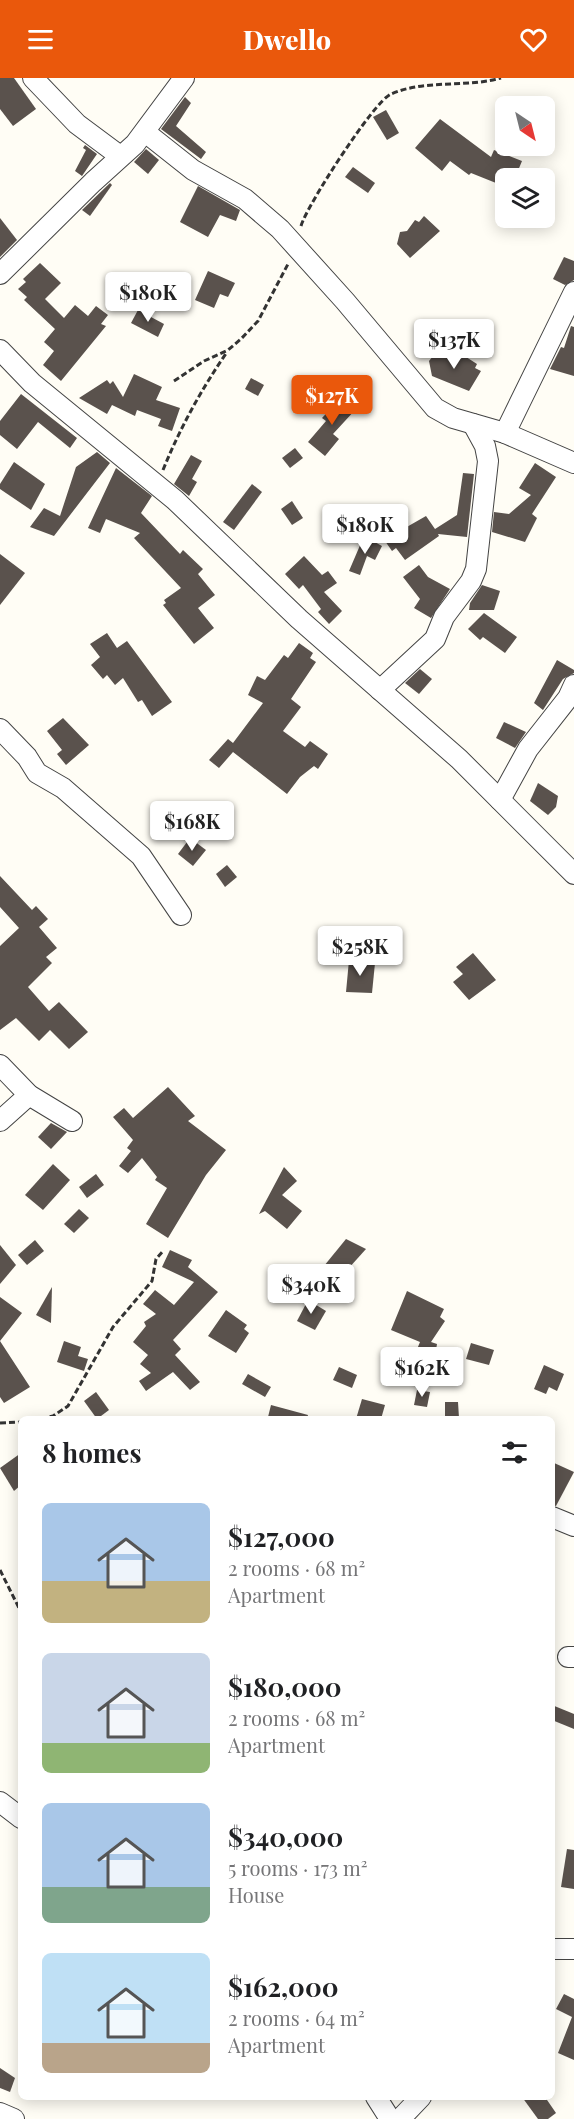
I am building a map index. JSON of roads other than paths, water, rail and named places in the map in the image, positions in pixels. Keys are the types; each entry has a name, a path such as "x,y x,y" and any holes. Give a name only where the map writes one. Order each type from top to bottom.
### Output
{"street":[{"path":"33,78 55,104 77,124 120,156"},
{"path":"0,274 145,132 184,78"},
{"path":"145,132 193,170 258,208 345,301 435,408 453,418 505,433 572,457"},
{"path":"505,433 574,292"},
{"path":"0,350 32,383 156,485 298,619 459,759 574,874"},
{"path":"380,690 435,639 444,617 471,581 476,568 488,461 485,446 473,424"},
{"path":"500,800 528,749 568,698 574,685"},
{"path":"0,729 27,758 37,773 63,788 80,806 141,856 181,915"},
{"path":"0,1065 29,1095 72,1121"},
{"path":"0,1122 29,1095"},
{"path":"555,1518 574,1526"},
{"path":"0,1802 18,1816"},
{"path":"555,1949 574,1949"},
{"path":"378,2100 390,2119"},
{"path":"399,2119 418,2100"},
{"path":"0,2112 14,2119"}]}
